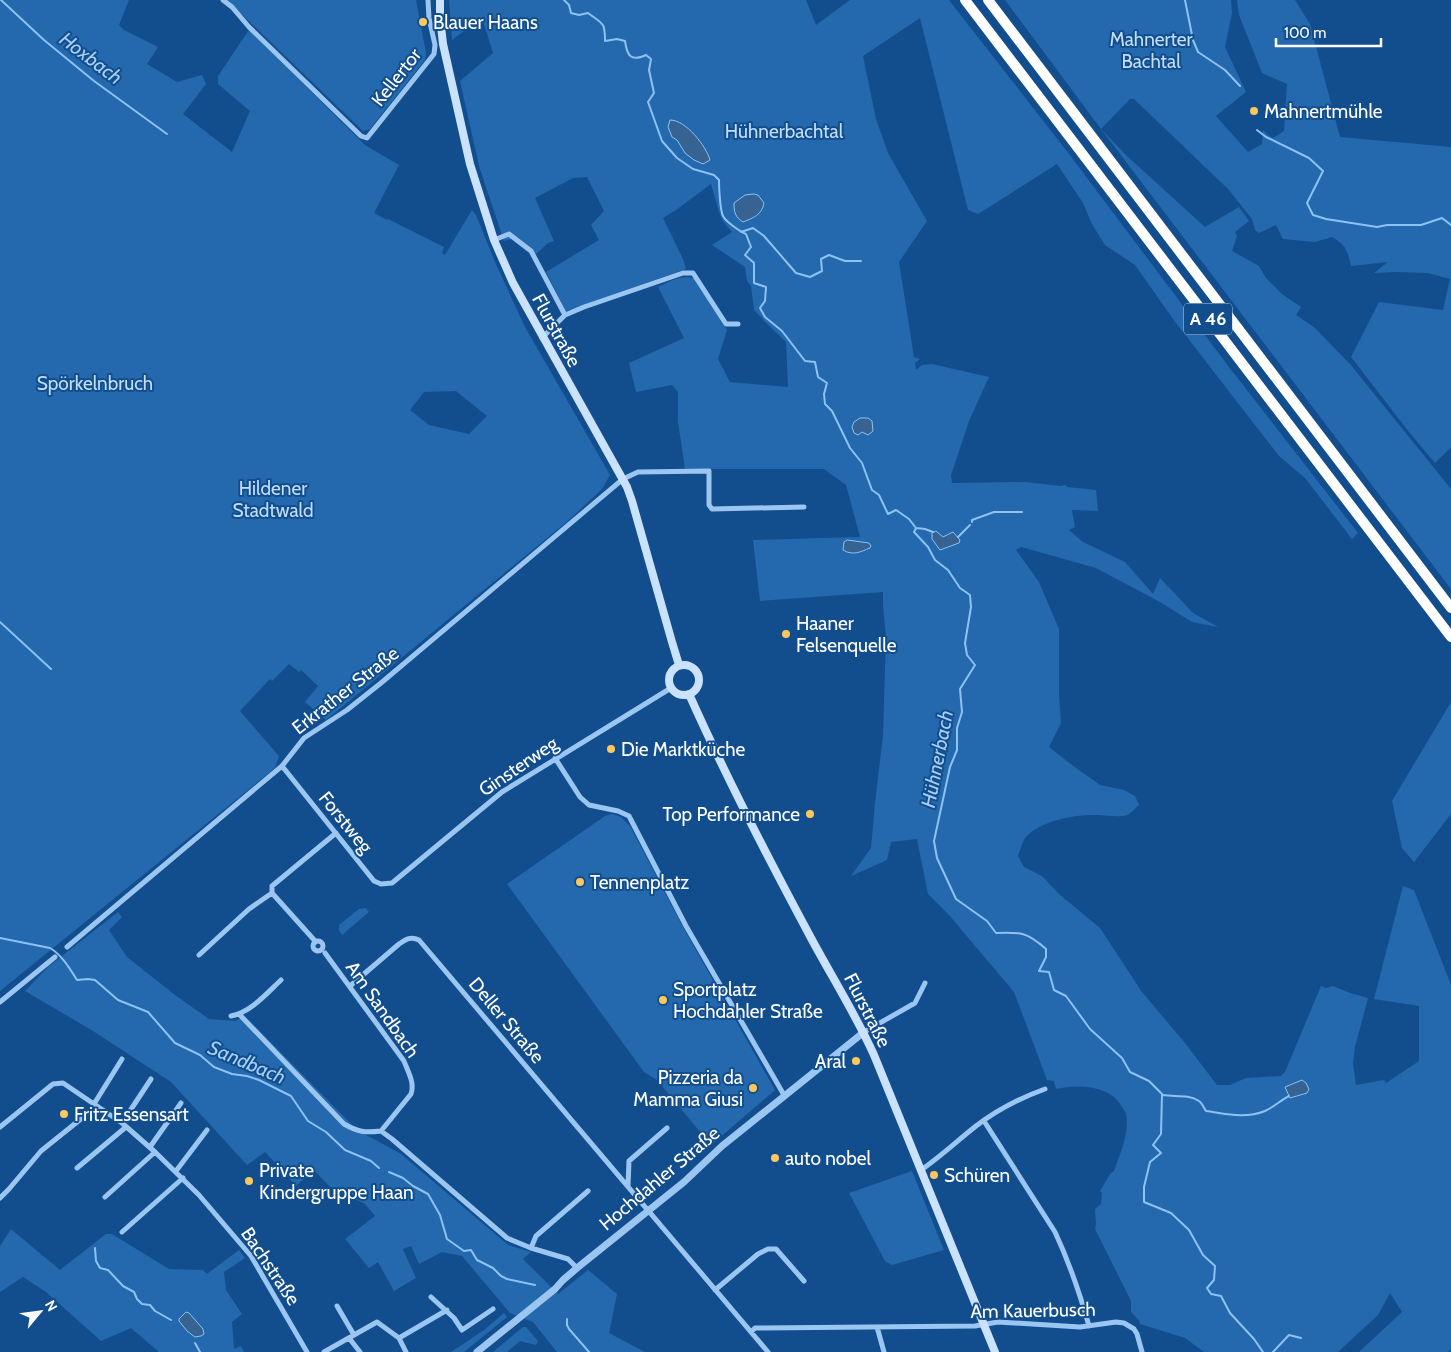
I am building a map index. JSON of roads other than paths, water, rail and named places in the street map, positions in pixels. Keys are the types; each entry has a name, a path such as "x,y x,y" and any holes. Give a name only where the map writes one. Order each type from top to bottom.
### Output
{"highway":[{"name":"A 46","path":"965,0 1451,637"},
{"name":"A 46","path":"988,0 1451,608"}],"main road":[{"name":"Flurstraße","path":"440,0 443,44 470,164 494,240 512,283 623,479 632,501 679,665"},
{"path":"679,665 689,666 697,673 699,683 697,688 689,694 679,694 671,688 669,676 679,665"},
{"name":"Flurstraße","path":"689,694 729,780 811,938 864,1032 995,1352"}],"street":[{"name":"Kellertor","path":"223,0 361,136 367,138 434,54 435,46 429,18 428,0"},
{"path":"494,240 509,234 531,251 565,315"},
{"path":"542,338 565,315 683,273 693,273 726,324 738,324"},
{"path":"623,479 638,472 709,471 709,505 712,509 804,507"},
{"name":"Erkrather Straße","path":"67,947 282,766 304,738 347,710 374,689 623,479"},
{"name":"Ginsterweg","path":"392,883 502,792 671,688"},
{"path":"555,758 580,798 589,805 618,811 629,816 686,926 784,1095"},
{"name":"Forstweg","path":"282,766 374,882 381,884 392,883"},
{"path":"316,942 272,893 272,886 336,833"},
{"path":"199,955 249,909 272,893"},
{"name":"Deller Straße","path":"350,986 399,944 408,938 414,937 419,940 768,1352"},
{"name":"Am Sandbach","path":"326,953 404,1061 413,1088 411,1094 381,1131"},
{"path":"0,1002 55,957"},
{"path":"231,1016 253,1006 281,980"},
{"path":"864,1032 915,1003 925,983"},
{"path":"239,1014 344,1124 354,1130 381,1131 507,1238 530,1248 568,1259 577,1268"},
{"name":"Hochdahler Straße","path":"477,1352 684,1182 722,1146 864,1032"},
{"path":"0,1198 41,1151 95,1105 122,1060"},
{"path":"77,1168 124,1125 152,1079"},
{"name":"Bachstraße","path":"0,1127 53,1084 63,1083 124,1125 183,1178 251,1256 307,1352"},
{"path":"921,1170 984,1121 1024,1097 1044,1089"},
{"path":"150,1147 181,1102"},
{"path":"984,1121 1055,1232 1089,1326"},
{"path":"628,1186 629,1162 667,1128"},
{"path":"176,1171 207,1130"},
{"path":"104,1196 155,1152"},
{"path":"122,1232 183,1178"},
{"path":"530,1248 536,1236 588,1191"},
{"path":"715,1290 758,1254 768,1249 776,1249 804,1281"},
{"path":"441,1313 432,1297 447,1310 462,1330 494,1309"},
{"path":"337,1306 360,1352"},
{"path":"399,1338 447,1310"},
{"path":"324,1352 377,1322 399,1338 406,1352"},
{"name":"Am Kauerbusch","path":"751,1332 755,1328 975,1326 998,1322 1089,1326 1116,1322 1129,1325 1137,1334 1142,1352"},
{"path":"877,1327 884,1352"}],"waterway":[{"name":"Hoxbach","path":"1,0 44,40 94,81 167,134"},
{"name":"Hühnerbach","path":"564,0 569,5 571,13 579,15 588,13 600,22 604,27 605,41 617,39 625,41 627,50 633,58 646,55 651,59 649,70 654,93 648,102 662,141 677,158 693,169 714,175 719,180 720,204 723,216 730,224 746,234 751,247 745,255 754,263 754,283 766,287 765,301 760,308 765,317 782,331 805,361 815,362 818,377 827,383 824,394 825,404 832,411 850,448 862,463 872,490 879,495 888,514 896,510 909,519 916,528 914,532 928,547 935,560 948,570 960,588 970,595 971,607 965,643 967,655 975,665 960,689 962,712 957,728 957,750 950,767 934,841 937,858 956,899 987,921 996,933 1023,934 1034,939 1046,949 1046,957 1039,971 1049,972 1054,990 1066,996 1090,1029 1122,1058 1130,1072 1149,1081 1162,1094 1161,1134 1153,1145 1161,1153 1150,1162 1144,1187 1144,1202 1171,1213 1189,1230 1203,1255 1215,1266 1214,1280 1207,1288 1211,1294 1221,1296 1230,1313 1254,1339 1263,1352"},
{"path":"1185,0 1193,40 1198,52 1225,70 1240,86"},
{"path":"1257,130 1266,137 1309,158 1323,171 1307,203 1313,215 1326,219 1377,227 1387,225 1421,225 1442,218 1451,225"},
{"path":"741,232 753,228 764,236 796,273 810,277 822,271 821,259 829,255 845,261 861,261"},
{"path":"972,522 972,520 994,512 1022,512"},
{"path":"958,537 970,525"},
{"path":"916,528 933,532"},
{"path":"0,622 51,669"},
{"name":"Sandbach","path":"0,938 50,948 62,958 77,980 95,980 118,1000 148,1012 175,1043 200,1055 214,1067 232,1074 259,1080 291,1096 308,1121 326,1132 345,1150 371,1161 379,1168"},
{"path":"1163,1095 1195,1099 1201,1103 1206,1111 1243,1115 1265,1111 1289,1096"},
{"name":"Sandbach","path":"389,1172 403,1178 428,1194 440,1215 447,1239 464,1251 471,1250 477,1260 493,1268 501,1276 535,1285"},
{"path":"95,1248 96,1261 100,1268 108,1270 123,1286 134,1292 142,1304 150,1305 155,1311 171,1320"},
{"name":"Sandbach","path":"567,1319 569,1329 589,1352"},
{"name":"Hühnerbach","path":"1273,1352 1289,1335 1301,1338"},
{"path":"195,1343 200,1352"}],"place":[{"name":"Blauer Haans","path":"423,22"},
{"name":"Mahnertmühle","path":"1254,111"},
{"name":"Haaner Felsenquelle","path":"786,634"},
{"name":"Die Marktküche","path":"611,749"},
{"name":"Top Performance","path":"810,814"},
{"name":"Tennenplatz","path":"580,882"},
{"name":"Sportplatz Hochdahler Straße","path":"663,1000"},
{"name":"Aral","path":"856,1061"},
{"name":"Pizzeria da Mamma Giusi","path":"753,1088"},
{"name":"Fritz Essensart","path":"64,1114"},
{"name":"auto nobel","path":"775,1158"},
{"name":"Schüren","path":"934,1175"},
{"name":"Private Kindergruppe Haan","path":"249,1181"}],"park label":[{"name":"Mahnerter Bachtal","path":"1151,50"},
{"name":"Hühnerbachtal","path":"784,131"},
{"name":"Spörkelnbruch","path":"95,383"},
{"name":"Hildener Stadtwald","path":"273,499"}]}
